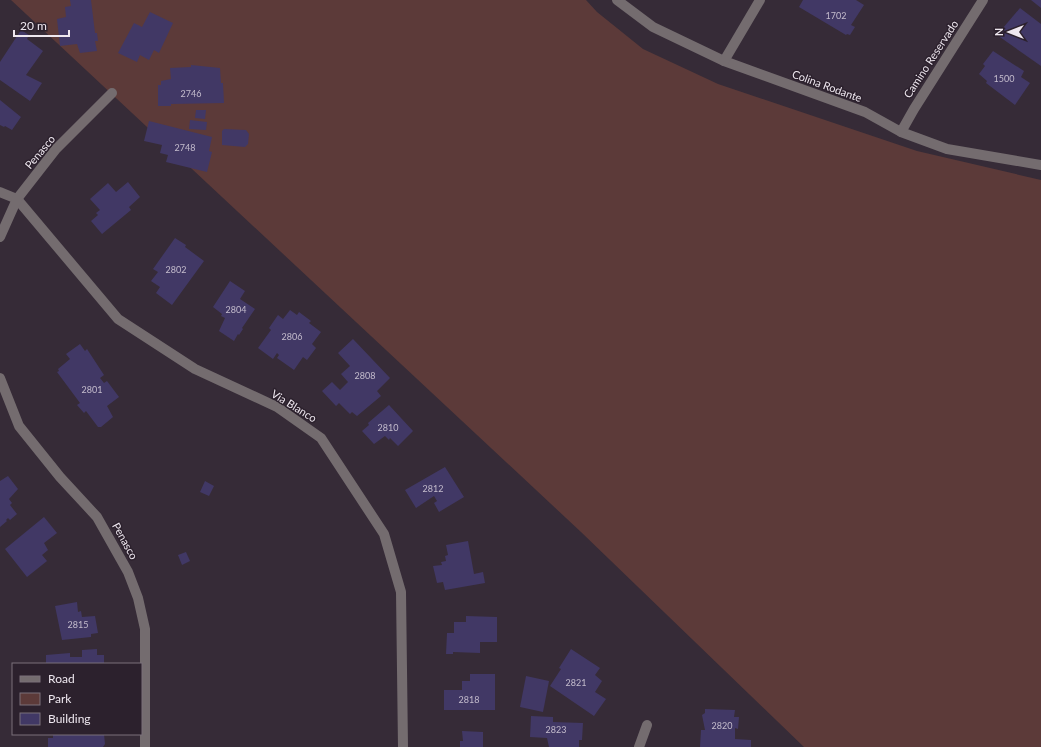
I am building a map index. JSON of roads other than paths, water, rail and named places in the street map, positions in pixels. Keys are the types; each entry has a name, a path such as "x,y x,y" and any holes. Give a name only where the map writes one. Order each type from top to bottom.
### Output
{"street":[{"name":"Colina Rodante","path":"617,0 653,27 724,61 865,112 901,132 948,149 1041,165"},
{"path":"724,61 760,0"},
{"name":"Camino Reservado","path":"901,132 914,109 984,0"},
{"name":"Penasco","path":"0,237 17,199 56,149 112,93"},
{"name":"Via Blanco","path":"0,192 17,199 118,319 195,369 277,407 322,438 384,534 401,592 403,747"},
{"name":"Penasco","path":"0,378 19,426 60,477 97,517 128,572 138,598 145,629 145,747"},
{"path":"639,747 647,725"}]}
